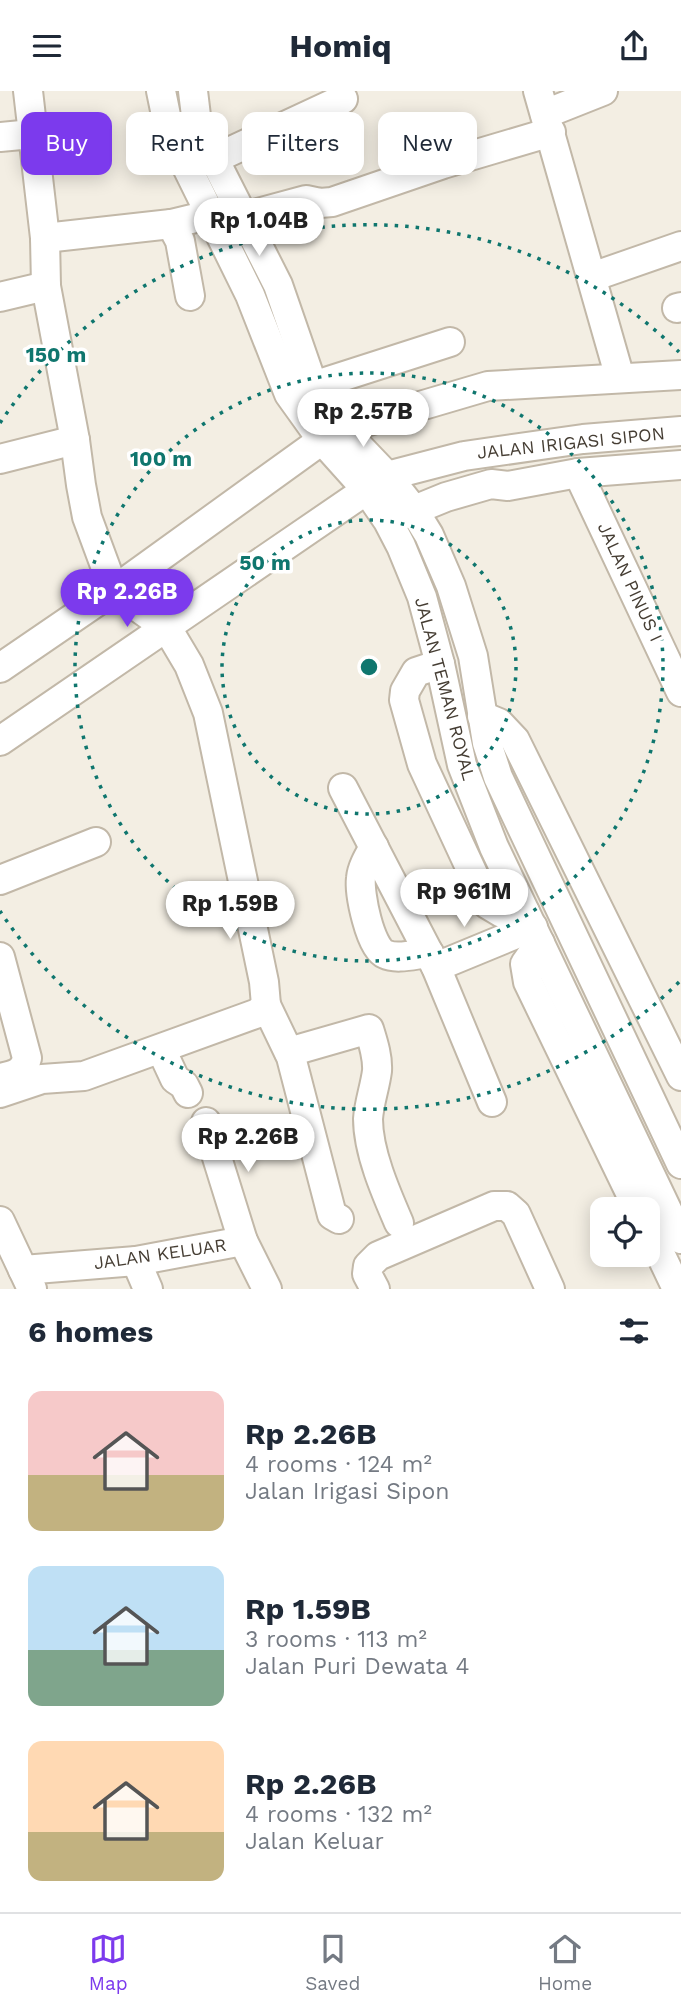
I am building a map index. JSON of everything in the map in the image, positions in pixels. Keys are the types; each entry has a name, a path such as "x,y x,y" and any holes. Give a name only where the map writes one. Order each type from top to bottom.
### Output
{"street":[{"path":"28,91 30,112"},
{"path":"161,91 172,134 250,295 289,394 335,437"},
{"path":"193,91 196,112"},
{"path":"45,238 171,224 306,200 332,202 443,164 585,94"},
{"path":"228,152 343,99"},
{"path":"545,112 620,378"},
{"path":"0,137 21,135"},
{"path":"37,175 45,238 46,286 87,517 114,590 167,628 189,665 208,713 264,982 266,1006 289,1052 332,1215 339,1219"},
{"path":"222,175 278,285 313,386 335,437"},
{"path":"171,224 180,241 190,296"},
{"path":"592,277 681,246"},
{"path":"0,297 46,286"},
{"path":"313,386 450,342"},
{"path":"1,665 335,437 488,386 681,375"},
{"name":"JALAN IRIGASI SIPON","path":"5,727 167,628 374,480 464,456 583,439 681,431"},
{"name":"JALAN TEMAN ROYAL","path":"335,437 374,480 451,586 473,656 487,743 498,777 681,1164"},
{"path":"0,459 75,440"},
{"path":"404,521 495,497 500,485 579,473 681,465"},
{"name":"JALAN PINUS I","path":"579,473 681,691"},
{"name":"JALAN TEMAN ROYAL","path":"404,521 462,765 494,847 681,1239"},
{"path":"440,664 416,672 405,691 404,700 422,764 487,904 533,927"},
{"path":"482,716 499,723 515,740 681,1076"},
{"path":"343,787 433,960 492,1102"},
{"path":"0,880 96,842"},
{"path":"374,847 361,877 362,895 376,947 386,955 433,960 533,927"},
{"path":"533,927 525,964 527,982 632,1197"},
{"path":"585,962 618,946"},
{"path":"0,957 27,1058 25,1066 17,1074 0,1078"},
{"path":"0,1093 42,1079 84,1076 258,1013 266,1006"},
{"path":"289,1052 369,1029 377,1071 369,1129 381,1178 399,1223"},
{"path":"161,1049 174,1079 184,1085 188,1093"},
{"path":"625,1121 655,1108"},
{"path":"206,1122 243,1241"},
{"path":"375,1289 367,1274 368,1266 378,1256 494,1206 507,1206 516,1214 542,1287"},
{"name":"JALAN KELUAR","path":"0,1221 27,1279 243,1241 267,1289"},
{"path":"660,1253 677,1289"},
{"path":"136,1261 148,1289"}]}
